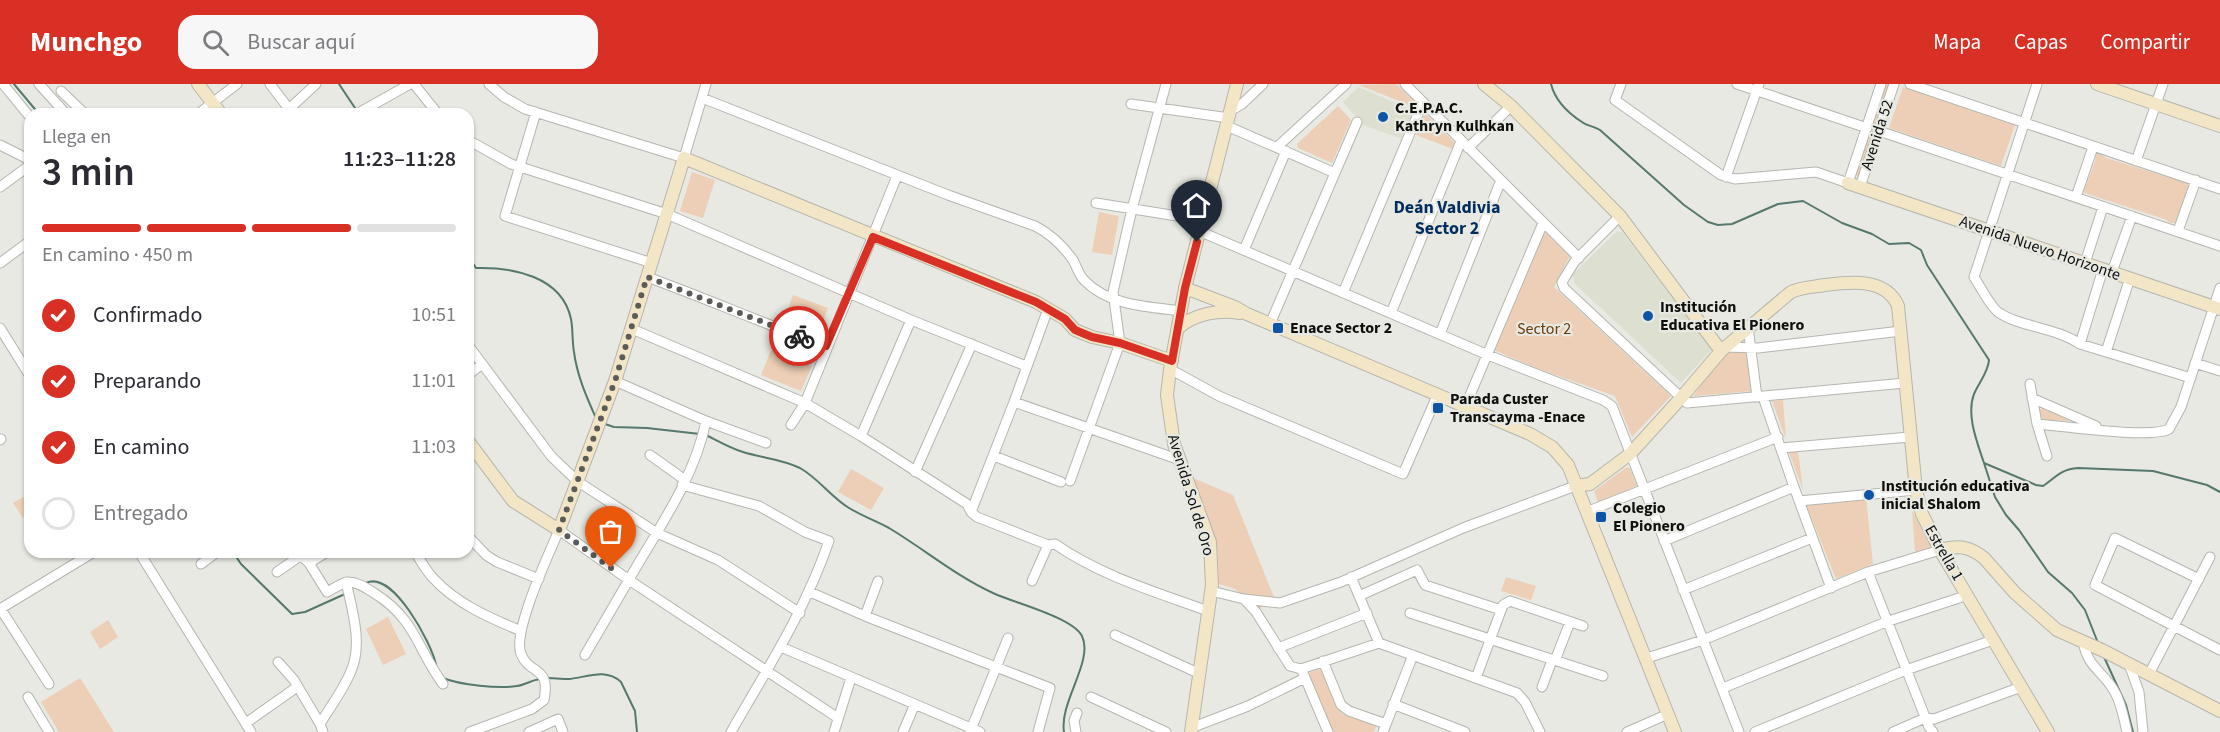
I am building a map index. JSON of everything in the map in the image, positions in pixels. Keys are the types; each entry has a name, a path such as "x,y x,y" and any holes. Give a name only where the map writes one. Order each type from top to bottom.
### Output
{"street":[{"path":"3,84 24,110"},
{"path":"39,84 61,108"},
{"path":"198,84 216,108"},
{"path":"205,108 237,84"},
{"path":"270,84 288,108"},
{"path":"295,108 316,84"},
{"path":"368,108 412,84 433,108"},
{"path":"489,84 513,103 684,158 1036,302 1065,319 1075,330 1092,337 1120,343 1171,365 1219,396 1403,474 1437,396"},
{"path":"470,732 532,709 544,700 546,686 541,674 521,655 520,634 613,386 706,84"},
{"path":"994,456 1066,481 1089,429 1120,343 1113,292 1132,209 1166,84"},
{"name":"Avenida Sol de Oro","path":"1191,730 1213,567 1209,542 1180,460 1168,411 1171,365 1185,288 1237,84"},
{"path":"1229,118 1263,84"},
{"path":"1244,250 1282,149 1346,84"},
{"path":"1405,84 1579,258"},
{"path":"1485,84 1511,106 1620,216 1723,349"},
{"path":"1621,84 1615,100 1721,175 1735,179 1816,172 1854,185 1867,128 1881,84"},
{"path":"1737,84 1758,87 1867,128"},
{"name":"Avenida 52","path":"1854,185 1879,131 1894,84"},
{"path":"1910,84 2220,189"},
{"path":"2037,84 1974,277 1997,311 2018,321 2067,336 2080,345 2191,378"},
{"path":"2097,84 2220,126"},
{"path":"2136,161 2163,84"},
{"path":"1726,177 1758,87"},
{"path":"59,88 68,108"},
{"path":"59,88 79,108"},
{"path":"702,98 897,176 1026,222 1047,232 1073,261 1083,280 1114,300 1182,311"},
{"path":"1343,293 1423,102"},
{"path":"1131,104 1160,110 1229,118 1282,149 1335,173"},
{"path":"1391,313 1465,144 1511,106"},
{"path":"536,112 505,212 508,218 652,263"},
{"path":"1270,324 1357,122"},
{"path":"1879,131 2220,246"},
{"path":"474,144 505,162 667,214 910,320 1026,366"},
{"path":"0,145 24,157"},
{"path":"2076,198 2093,147"},
{"path":"0,187 24,169"},
{"path":"791,425 805,403 826,346 897,176"},
{"path":"1440,334 1501,180"},
{"path":"2178,231 2196,180"},
{"name":"Avenida Nuevo Horizonte","path":"1854,185 2217,308"},
{"path":"1096,202 1200,226 1244,250 1343,293 1488,355 1609,403 1739,732"},
{"path":"2085,263 2103,207"},
{"path":"1620,216 1564,275 1562,282 1564,288 1687,404 1905,383"},
{"path":"2080,345 2132,216"},
{"path":"1465,407 1543,223"},
{"path":"0,263 24,245"},
{"path":"647,277 722,305 771,327 826,346"},
{"path":"2106,352 2130,278"},
{"name":"Estrella 1","path":"1748,327 1791,292 1798,289 1856,282 1881,288 1896,301 1916,490 1922,514 1940,550 2048,732"},
{"path":"1185,288 1235,306 1270,324 1530,434 1552,447 1568,465 1675,732"},
{"path":"2037,424 2103,430 2160,433 2166,431 2176,419 2217,308 2220,288"},
{"path":"971,512 1048,309"},
{"path":"1178,328 1191,319 1214,312 1247,314"},
{"path":"861,436 910,320"},
{"path":"1211,591 1244,599 1280,603 1351,577 1463,528 1575,486 1590,484 1630,454 1723,349 1748,327 1760,397 1778,437 1831,588"},
{"path":"0,328 3,341 24,368"},
{"path":"632,329 805,403 967,504 977,517 1048,545 1055,544 1089,565 1147,589 1208,610"},
{"path":"1723,349 1752,346 1758,348 1900,331"},
{"path":"915,472 972,344"},
{"path":"475,360 551,456 577,482 657,533 718,560 800,613"},
{"path":"2195,363 2220,371"},
{"path":"2030,384 2037,424 2047,456"},
{"path":"613,386 766,442"},
{"path":"2032,398 2103,430"},
{"path":"1014,402 1180,460"},
{"path":"585,655 657,533 684,482 698,453 706,421"},
{"path":"1586,512 1778,437"},
{"path":"1781,448 1910,437"},
{"path":"474,449 513,501 767,673 838,718"},
{"path":"650,455 684,482 759,506 805,532 829,541 800,613 767,673 730,732"},
{"path":"1664,541 1794,487"},
{"path":"1799,501 1916,490"},
{"path":"1683,590 1812,538"},
{"path":"2199,579 2115,538 2094,585 2220,650"},
{"path":"474,542 486,555 497,562 539,579"},
{"path":"1032,581 1048,545"},
{"path":"1647,658 1703,640 1868,573 1940,550 1963,546 1974,550 1984,558 2014,593 2057,630 2104,651 2220,711"},
{"path":"2149,674 2210,556"},
{"path":"49,684 0,609 84,558"},
{"path":"143,558 248,727"},
{"path":"204,562 209,558"},
{"path":"277,572 294,558"},
{"path":"303,558 327,592 360,584 378,595 402,616 415,633 435,674 443,684"},
{"path":"309,563 317,558"},
{"path":"419,558 433,578 458,599 520,634"},
{"path":"1359,596 1417,570 1425,585 1501,610"},
{"path":"1868,573 1928,727"},
{"path":"1351,577 1380,643"},
{"path":"865,616 878,581"},
{"path":"321,728 351,671 355,653 353,610 347,586"},
{"path":"810,592 865,616 1050,688 1038,732"},
{"path":"1723,688 1886,622 1968,595"},
{"path":"1244,599 1256,612 1290,666 1301,669 1380,643 1517,693 1525,702 1540,732"},
{"path":"1476,678 1503,605 1510,601 1583,626"},
{"path":"1278,648 1367,612"},
{"path":"1410,613 1603,676"},
{"path":"1542,687 1570,622"},
{"path":"1115,635 1198,673"},
{"path":"780,647 974,731 1008,638"},
{"path":"1755,732 1906,670 1993,640"},
{"path":"2087,644 2094,668 2109,683 2119,701 2127,732"},
{"path":"1323,661 1341,705 1384,728 1413,655"},
{"path":"278,662 297,687 321,728"},
{"path":"2129,664 2139,692 2143,732"},
{"path":"1301,669 1325,731"},
{"path":"834,732 851,678"},
{"path":"1191,730 1248,706 1305,678"},
{"path":"238,732 248,727 297,687"},
{"path":"1893,732 1928,727 1934,719 2021,687"},
{"path":"28,697 49,732"},
{"path":"1091,697 1166,732"},
{"path":"903,732 915,704"},
{"path":"1393,704 1466,732"},
{"path":"1076,732 1074,722 1077,713"},
{"path":"1627,732 1668,714"},
{"path":"529,732 558,719 563,732"},
{"path":"1435,732 1439,722"}],"shaded area":[{"name":"C.E.P.A.C. Kathryn Kulhkan","path":"1358,87 1413,110 1402,139 1363,125 1343,102"},
{"name":"Institución Educativa El Pionero","path":"1617,231 1622,232 1712,349 1681,383 1574,283 1573,274"}],"green space":[{"path":"1396,84 1416,103 1414,107 1359,85"},
{"path":"1886,84 1890,84 1874,132 1870,131"},
{"path":"1903,87 2015,125 2001,166 1889,128"},
{"path":"1338,106 1351,120 1332,163 1298,148 1297,144"},
{"path":"1425,113 1455,143 1453,149 1416,135"},
{"path":"1869,134 1873,135 1859,177 1855,175"},
{"path":"2100,153 2106,158 2187,183 2189,186 2177,223 2170,223 2167,220 2085,193 2096,155"},
{"path":"692,172 715,180 703,218 680,211"},
{"path":"1099,212 1119,216 1112,255 1092,252"},
{"name":"Sector 2","path":"1546,233 1570,256 1554,287 1671,396 1632,437 1615,396 1536,368 1494,350 1543,235"},
{"path":"793,295 828,308 819,332 784,319"},
{"path":"771,350 812,366 801,391 761,375"},
{"path":"1731,351 1747,352 1752,391 1693,396 1717,363"},
{"path":"1783,400 1786,439 1772,401"},
{"path":"2042,407 2072,421 2042,420 2040,411"},
{"path":"1798,451 1803,490 1789,452"},
{"path":"1627,467 1630,468 1637,486 1598,502 1594,491"},
{"path":"851,469 884,488 871,510 838,492"},
{"path":"1193,478 1233,495 1275,600 1257,610 1235,589 1219,584 1217,544"},
{"path":"24,497 24,517 23,518 13,503"},
{"path":"1866,498 1873,564 1836,579 1806,504"},
{"path":"1912,510 1931,548 1915,552"},
{"path":"1506,577 1536,586 1531,600 1501,591"},
{"path":"388,617 406,654 383,665 366,629"},
{"path":"108,620 118,637 100,649 90,632"},
{"path":"1321,668 1342,714 1377,725 1374,732 1333,732 1308,673"},
{"path":"80,678 114,732 59,732 41,702"}],"waterway":[{"path":"14,84 34,108"},
{"path":"339,84 355,108"},
{"path":"1551,84 1559,101 1572,115 1600,130 1684,205 1708,222 1718,225 1732,224 1778,204 1803,201 1842,223 1872,234 1889,244 1909,243 1921,250 1927,265 1989,360 1974,394 1971,411 1973,428 1984,463 2043,486 2063,472 2078,468 2153,471 2207,485 2220,492"},
{"path":"474,265 476,268 520,272 534,277 557,293 566,304 571,319 577,369 596,418"},
{"path":"605,424 614,427 700,434"},
{"path":"706,435 738,450 800,468 849,508 889,528 966,579 993,593 1055,617 1076,629 1082,636 1084,657 1066,708 1064,732"},
{"path":"1984,463 1995,497 2006,515 2048,572 2072,593 2085,610 2098,643"},
{"path":"237,558 292,614 305,612 345,594"},
{"path":"366,583 377,582 388,587 399,598 419,626 436,665"},
{"path":"2104,657 2126,705 2133,732"},
{"path":"545,678 570,679 603,674 615,678 621,682 635,711 637,732"},
{"path":"443,678 490,687 509,687 540,679"}],"way so far":[{"path":"611,568 559,530 615,381 647,277 799,336"}],"place":[{"name":"C.E.P.A.C. Kathryn Kulhkan","path":"1383,117"},
{"name":"Institución Educativa El Pionero","path":"1648,316"},
{"name":"Enace Sector 2","path":"1278,328"},
{"name":"Parada Custer Transcayma -Enace","path":"1438,408"},
{"name":"Institución educativa inicial Shalom","path":"1869,495"},
{"name":"Colegio El Pionero","path":"1601,517"}],"district":[{"name":"Deán Valdivia Sector 2","path":"1447,217"}],"route":[{"path":"799,336 826,346 873,237 1036,302 1065,319 1075,330 1172,361 1185,288 1197,242"}]}
